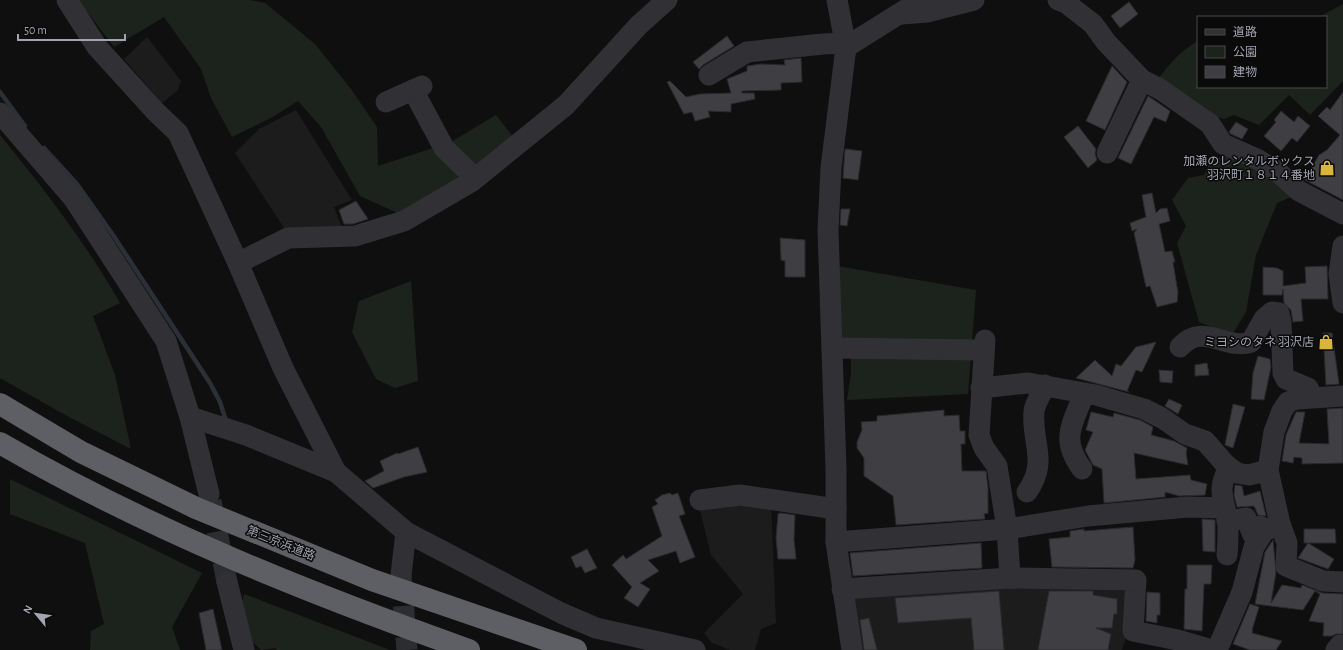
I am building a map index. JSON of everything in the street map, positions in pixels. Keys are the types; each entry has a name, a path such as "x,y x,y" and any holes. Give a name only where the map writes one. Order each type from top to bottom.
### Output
{"highway":[{"name":"第三京浜道路","path":"0,404 81,452 196,508 372,580 576,650"},
{"path":"0,443 53,474 192,541 373,616 469,650"}],"street":[{"path":"67,0 98,47 156,112 178,133 238,263 283,368 336,472"},
{"path":"238,263 288,238 355,236 404,221 475,178 566,105 639,25 667,0"},
{"path":"837,0 845,45 831,168 828,230 836,542 852,650"},
{"path":"709,75 747,52 823,44 845,45 900,14 921,0"},
{"path":"900,14 927,12 974,0"},
{"path":"1058,0 1066,3 1093,24 1106,42 1142,80 1160,89 1195,112 1210,124 1223,144 1257,159 1278,172 1300,191 1343,214"},
{"path":"1107,153 1142,80"},
{"path":"386,102 417,88 444,148 475,178"},
{"path":"0,113 74,199 166,341 190,417 209,494"},
{"path":"1343,246 1339,274 1343,304"},
{"path":"1180,346 1186,340 1203,336 1212,336 1243,345 1251,342 1264,319 1272,312 1279,313 1281,322 1283,373 1286,378 1308,388 1313,397"},
{"path":"832,348 984,345 981,388 980,441 997,466 1007,529 1010,578"},
{"path":"981,388 1028,383 1096,395 1144,409 1185,434 1205,441 1229,468 1237,473 1249,475 1268,470"},
{"path":"1027,492 1035,481 1038,469 1034,410 1045,385"},
{"path":"1082,469 1070,448 1069,438 1084,394"},
{"path":"1343,396 1313,397 1288,402 1282,411 1274,432 1268,470 1274,527 1288,543 1286,566 1323,581 1343,582"},
{"path":"190,417 246,435 336,472 406,532 495,580 561,613 596,628 695,650"},
{"path":"1228,555 1225,515 1221,493 1223,478 1229,468"},
{"path":"700,500 740,495 836,509"},
{"path":"836,542 1007,529 1088,516 1188,507 1246,518 1253,535 1260,526 1274,527"},
{"path":"1217,650 1242,592 1254,547 1264,531 1274,527"},
{"path":"401,575 406,532"},
{"path":"842,589 1010,578 1136,580 1133,631 1178,640 1212,650"},
{"path":"227,582 244,650"},
{"path":"1336,650 1340,645 1343,647"}],"shaded area":[{"path":"147,37 181,81 178,90 162,103 124,59"},
{"path":"296,110 352,200 334,207 341,225 348,231 286,231 235,153 259,129"},
{"path":"701,502 771,502 776,623 761,629 755,650 730,650 712,643 704,633 743,594 711,555 700,510"},
{"path":"1128,584 1127,634 1122,650 859,650 854,592"}],"green space":[{"path":"78,0 250,0 265,3 315,44 351,89 377,127 378,166 451,142 496,115 513,137 477,169 402,215 360,196 321,127 298,101 271,118 232,137 211,98 201,69 164,17 114,47"},
{"path":"1343,4 1343,81 1310,115 1289,95 1259,125 1234,115 1224,119 1206,114 1155,83 1179,54 1197,42 1197,88 1327,88 1327,16 1321,16"},
{"path":"0,135 33,176 79,238 120,303 93,316 115,375 131,449 67,416 0,378"},
{"path":"1232,156 1296,195 1277,203 1256,255 1246,312 1232,335 1199,322 1177,243 1186,226 1172,200 1188,178 1204,175 1211,159"},
{"path":"837,266 976,290 968,394 847,400 851,373 851,357 841,343"},
{"path":"411,281 418,381 395,388 376,379 352,332 359,301"},
{"path":"10,479 202,573 172,627 180,650 90,650 91,631 104,624 85,543 10,514"},
{"path":"244,594 390,650 277,650 275,648 261,650 249,639 242,605"}],"building":[{"path":"1129,2 1138,14 1120,28 1111,16"},
{"path":"727,36 734,46 699,69 693,62"},
{"path":"801,58 802,82 781,83 781,90 742,91 742,93 754,93 755,99 731,104 731,112 708,111 710,117 695,121 692,112 684,114 667,82 670,81 686,97 700,94 731,93 727,79 747,71 747,66 761,64 785,65 784,60"},
{"path":"1112,66 1127,82 1105,130 1086,121"},
{"name":"加瀬のレンタルボックス 羽沢町１８１４番地","path":"1343,92 1343,200 1305,180 1319,155 1327,150 1340,135 1318,116 1327,107 1330,110"},
{"path":"1148,96 1170,111 1166,122 1154,117 1131,164 1118,158"},
{"path":"1281,111 1294,122 1298,116 1310,126 1297,142 1292,138 1281,151 1264,136 1276,122 1274,120"},
{"path":"1236,122 1248,129 1242,139 1229,132"},
{"path":"1078,126 1096,149 1095,154 1097,160 1088,168 1064,137"},
{"path":"845,149 862,151 858,180 843,178"},
{"path":"1152,193 1156,213 1160,209 1167,208 1170,221 1159,224 1165,252 1172,251 1175,262 1173,262 1178,293 1177,302 1157,307 1150,286 1146,287 1134,233 1137,229 1132,231 1130,223 1146,217 1142,195"},
{"path":"356,201 368,219 353,224 344,224 339,210"},
{"path":"841,209 850,209 847,226 840,225"},
{"path":"780,238 805,240 805,277 785,277 785,261 781,260"},
{"path":"1327,266 1328,299 1301,299 1303,321 1293,322 1291,310 1284,303 1283,289 1282,295 1263,295 1263,267 1277,268 1283,271 1283,286 1306,283 1305,267"},
{"path":"1323,333 1332,333 1339,384 1326,385"},
{"path":"1156,342 1142,372 1136,370 1127,391 1129,392 1076,378 1095,360 1112,376 1116,364 1121,366 1136,347"},
{"path":"1258,356 1270,359 1271,367 1264,400 1251,399 1253,373"},
{"path":"1207,363 1209,375 1195,376 1195,365"},
{"path":"1159,370 1173,371 1172,383 1160,382"},
{"path":"1169,399 1182,405 1178,414 1165,406"},
{"path":"1233,404 1245,407 1233,448 1225,445"},
{"path":"1343,408 1343,463 1302,464 1302,458 1294,457 1293,463 1282,461 1286,435 1296,412 1305,412 1299,443 1329,444 1327,409"},
{"path":"944,410 944,416 959,415 960,431 965,431 965,444 961,444 962,471 986,471 988,513 984,514 985,519 896,525 893,496 864,476 864,458 857,448 857,442 862,430 861,422 877,421 877,416"},
{"path":"1091,412 1113,417 1114,413 1140,420 1153,427 1151,435 1174,441 1187,448 1186,453 1188,465 1134,453 1136,479 1190,475 1191,480 1207,484 1205,495 1179,496 1165,492 1165,497 1104,503 1102,469 1093,465 1085,450 1093,432 1086,430"},
{"path":"418,447 427,472 404,477 373,488 365,481 384,471 380,461 397,453 398,454"},
{"path":"1235,485 1242,486 1244,496 1260,491 1266,516 1258,515 1254,506 1237,507 1234,495"},
{"path":"670,493 672,495 678,493 685,514 679,516 695,557 680,563 676,551 648,560 659,571 640,583 650,589 638,607 624,598 632,587 612,565 623,555 626,559 662,536 652,507 658,504 655,500 662,495"},
{"path":"778,514 795,515 794,539 796,559 778,559 776,538"},
{"path":"1202,519 1215,520 1215,552 1203,551"},
{"path":"1133,527 1135,560 1133,568 1052,567 1049,539 1070,537 1070,531 1084,529 1084,531"},
{"path":"1304,529 1335,529 1336,543 1304,543"},
{"path":"1273,540 1276,572 1271,603 1282,585 1301,588 1302,585 1322,593 1343,594 1343,634 1323,636 1324,623 1309,621 1320,594 1315,591 1303,610 1255,604 1265,552"},
{"path":"981,543 982,568 853,576 850,553"},
{"path":"1308,543 1334,559 1328,569 1298,558"},
{"path":"587,549 597,568 585,573 581,566 576,568 571,557"},
{"path":"1187,565 1212,565 1211,584 1204,584 1202,631 1184,629"},
{"path":"999,591 1004,650 974,650 971,618 898,623 895,598"},
{"path":"1049,591 1093,591 1093,595 1117,599 1117,614 1114,614 1112,628 1096,628 1111,634 1108,650 1038,650"},
{"path":"1147,592 1160,593 1160,615 1157,615 1157,623 1146,621"},
{"path":"1250,604 1259,607 1252,633 1282,641 1276,650 1250,650 1233,644"},
{"path":"213,609 222,650 206,650 199,613"},
{"path":"869,618 877,650 864,650 860,620"}],"waterway":[{"path":"0,92 25,126"},
{"path":"44,148 77,184 113,235 210,383 220,402 226,421"}],"tunnel":[{"path":"211,501 227,582"},
{"path":"401,575 407,650"}],"place":[{"name":"加瀬のレンタルボックス 羽沢町１８１４番地","path":"1327,168"},
{"name":"ミヨシのタネ 羽沢店","path":"1326,342"}]}
